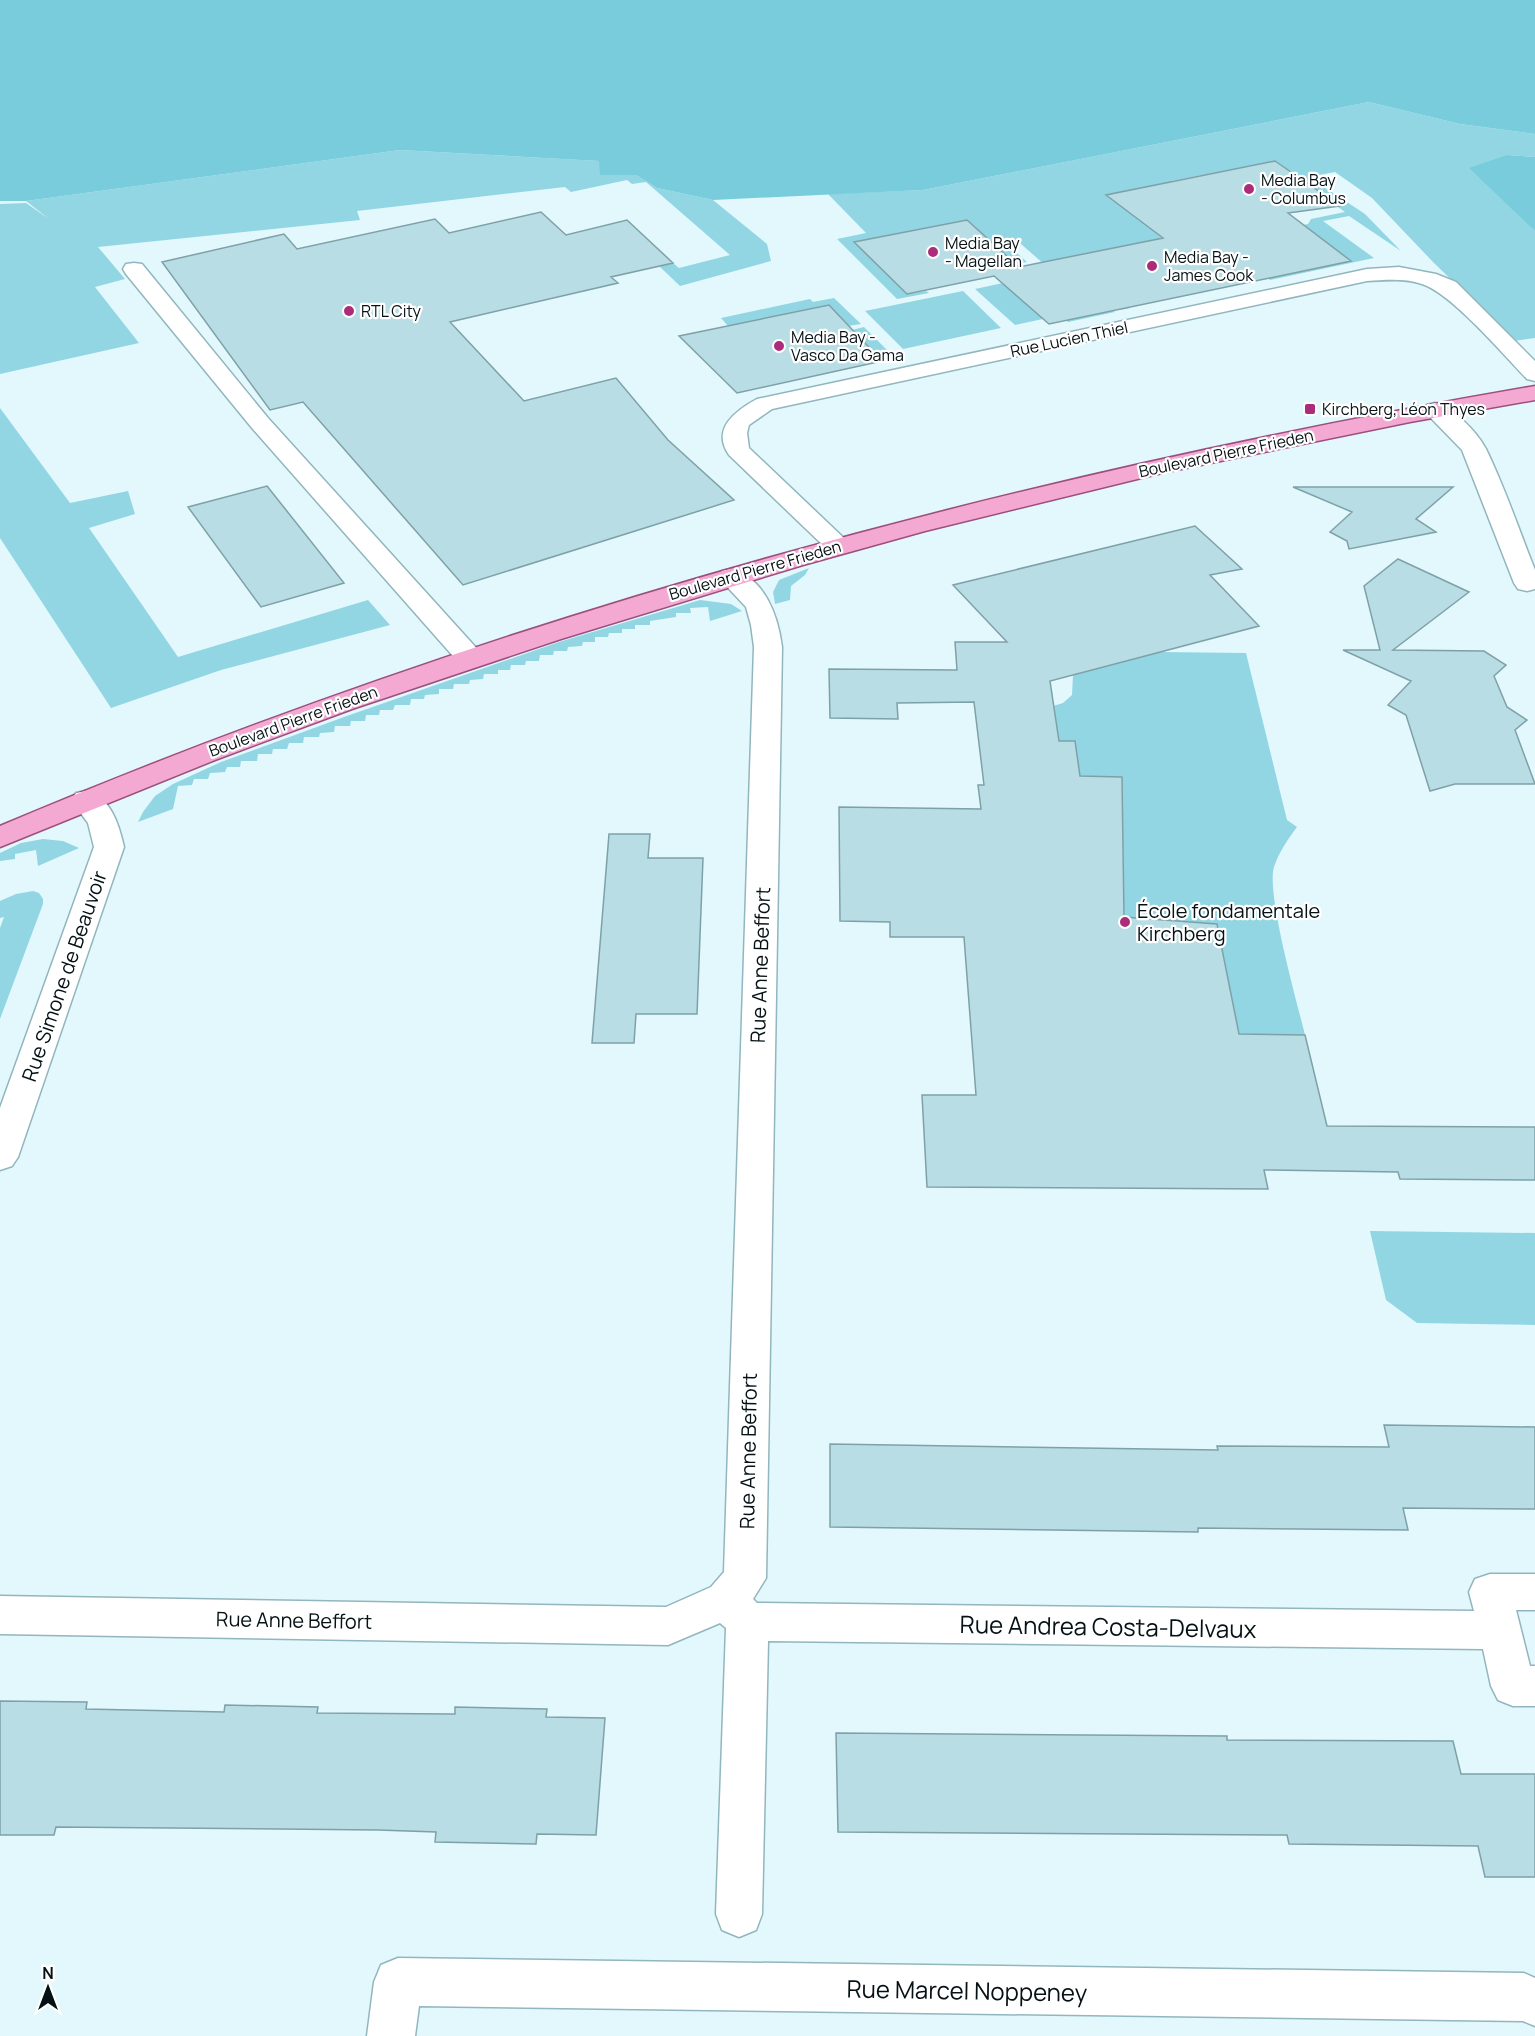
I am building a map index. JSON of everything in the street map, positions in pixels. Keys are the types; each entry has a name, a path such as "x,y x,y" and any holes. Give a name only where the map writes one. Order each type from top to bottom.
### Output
{"main road":[{"name":"Boulevard Pierre Frieden","path":"0,837 246,736 470,658 838,546 1052,491 1216,454 1435,410 1535,393"}],"street":[{"path":"134,269 260,423 470,658"},
{"name":"Rue Lucien Thiel","path":"838,546 738,450 733,436 735,427 744,416 765,404 1357,278 1394,273 1415,274 1434,279 1448,287 1535,374"},
{"path":"1435,410 1458,430 1473,448 1527,583"},
{"name":"Rue Anne Beffort","path":"0,1615 668,1626 736,1611 746,1578 768,647 765,619 758,605 745,586 731,577"},
{"name":"Rue Simone de Beauvoir","path":"0,1157 110,846 103,821 86,800"},
{"path":"1535,1592 1490,1592 1513,1686 1535,1686"},
{"path":"736,1611 739,1914"},
{"name":"Rue Andrea Costa-Delvaux","path":"736,1611 1499,1630"},
{"name":"Rue Marcel Noppeney","path":"391,2036 398,1982 1524,1998 1535,2002"}],"shaded area":[{"path":"0,0 1535,0 1535,134 1460,124 1369,102 923,190 713,200 657,188 636,175 600,175 599,161 400,150 26,201 0,201"},
{"path":"1369,102 1460,124 1535,134 1535,157 1507,155 1524,219 1535,231 1535,338 1514,341 1433,262 1372,198 1335,172 1309,177 1365,214 1401,251 1349,216 1323,221 1374,258 1270,280 1221,242 1308,224 1311,219 1345,212 1274,161 1171,181 1194,198 1181,234 1069,257 1130,308 1120,310 1106,299 1101,301 1115,312 1068,322 1056,312 1040,315 1043,319 1015,325 975,289 1053,272 1021,244 1010,247 1027,262 1015,264 966,220 855,243 907,294 926,291 929,293 897,299 837,239 866,233 828,194 923,190"},
{"path":"400,150 600,161 601,175 636,175 657,188 713,200 767,244 771,261 680,286 659,266 673,263 679,268 730,255 646,182 632,184 627,180 571,192 565,187 357,211 360,220 98,247 125,279 95,287 139,343 0,374 0,204 26,203 49,219 26,201"},
{"path":"1507,155 1535,157 1535,231 1469,168"},
{"path":"963,291 1001,328 903,349 865,311"},
{"path":"834,298 861,324 848,326 728,326 721,318 810,299 813,302"},
{"path":"864,327 890,353 877,356 852,330"},
{"path":"0,408 70,503 128,491 135,514 89,528 178,657 368,600 390,625 221,670 111,708 0,538"},
{"path":"809,568 805,575 791,586 790,600 775,604 773,592 779,580"},
{"path":"700,600 731,604 742,611 710,621 708,607 690,608 691,613 676,613 676,617 650,621 650,625 635,625 635,629 622,629 622,633 609,633 608,637 595,637 595,642 583,642 582,646 568,647 567,651 554,651 553,655 540,655 539,661 526,661 525,665 511,665 510,670 498,670 498,674 484,674 483,679 470,680 469,684 454,684 453,689 439,689 439,694 425,695 424,699 411,699 410,705 395,705 393,710 380,710 379,715 366,715 365,721 351,721 350,726 335,726 334,732 320,733 319,737 304,737 303,743 289,743 287,749 273,749 272,754 258,754 257,761 241,761 240,767 227,767 225,772 210,773 208,779 194,779 192,785 178,786 173,809 138,822 155,796 173,784 221,762 559,642"},
{"path":"1159,652 1246,653 1287,820 1297,827 1278,856 1273,880 1278,923 1305,1035 1239,1034 1217,924 1124,917 1122,777 1080,776 1040,741 1053,706 1063,703 1072,695 1073,675 1079,670"},
{"path":"43,839 63,841 79,848 38,866 36,850 15,854 15,859 0,861 0,853 21,843"},
{"path":"33,891 39,893 43,904 0,1019 0,928 4,917 0,918 0,901 16,894"},
{"path":"1370,1231 1535,1233 1535,1325 1417,1323 1386,1300"}],"building":[{"path":"1275,161 1340,206 1288,213 1351,261 1049,324 994,276 907,294 854,242 967,220 1019,267 1163,238 1106,195"},
{"path":"541,212 566,235 627,220 673,263 611,277 618,283 450,322 524,401 616,378 668,440 734,500 463,585 303,402 270,410 162,262 284,234 297,249 435,219 449,233"},
{"name":"Media Bay - Vasco Da Gama","path":"829,305 882,361 737,393 679,336"},
{"path":"267,486 344,583 261,607 188,507"},
{"path":"1293,487 1453,487 1416,519 1436,532 1349,549 1347,541 1330,532 1352,512"},
{"path":"1195,526 1242,569 1210,575 1259,626 1050,681 1059,741 1075,741 1080,776 1122,777 1124,917 1217,924 1239,1034 1305,1035 1327,1126 1535,1127 1535,1180 1400,1179 1398,1172 1264,1170 1268,1189 927,1187 922,1095 976,1095 964,937 890,937 890,922 840,921 839,807 981,809 978,785 984,785 974,702 897,703 898,719 830,718 829,669 957,670 955,642 1007,642 953,585"},
{"path":"1398,559 1469,592 1393,650 1484,651 1506,665 1494,676 1507,707 1527,720 1515,730 1535,784 1455,784 1430,791 1406,715 1388,705 1411,681 1343,650 1380,650 1364,586"},
{"path":"609,834 650,834 648,858 703,858 697,1014 636,1014 634,1043 592,1043"},
{"path":"1384,1425 1535,1427 1535,1509 1403,1508 1408,1530 1198,1528 1198,1532 830,1527 830,1444 1218,1450 1217,1446 1389,1447"},
{"path":"0,1701 87,1702 86,1709 224,1712 225,1705 318,1707 317,1713 455,1714 455,1707 547,1709 546,1717 605,1718 596,1835 537,1834 536,1844 435,1842 436,1832 378,1830 56,1827 54,1835 0,1835"},
{"path":"836,1733 1227,1736 1227,1740 1453,1741 1461,1774 1535,1774 1535,1877 1485,1877 1478,1846 1289,1844 1287,1835 838,1832"}],"place":[{"name":"Media Bay - Columbus","path":"1249,189"},
{"name":"Media Bay - Magellan","path":"933,252"},
{"name":"Media Bay - James Cook","path":"1152,266"},
{"name":"RTL City","path":"349,311"},
{"name":"Media Bay - Vasco Da Gama","path":"779,346"},
{"name":"Kirchberg, Léon Thyes","path":"1310,409"},
{"name":"École fondamentale Kirchberg","path":"1125,922"}]}
